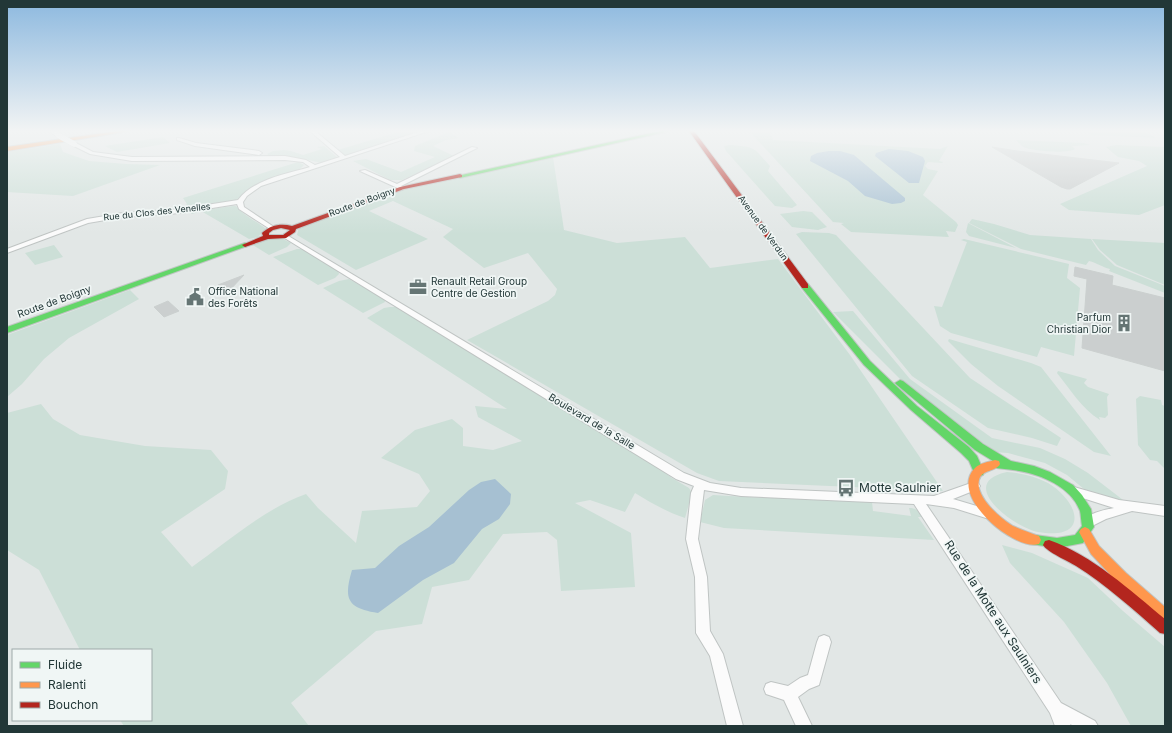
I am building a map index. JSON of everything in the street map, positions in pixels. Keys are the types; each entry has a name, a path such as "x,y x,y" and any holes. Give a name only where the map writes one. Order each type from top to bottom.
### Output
{"main road":[{"name":"Route de Boigny","path":"292,228 400,186 501,165"},
{"name":"Avenue de Verdun","path":"717,165 813,297 867,363 914,408 965,450 973,459 979,472"},
{"path":"267,237 264,233 272,228 285,226 292,228 293,231 285,236"},
{"name":"Route de Boigny","path":"7,330 267,237 274,238 285,236"},
{"name":"Avenue de Verdun","path":"836,325 900,383 944,419 979,447 1007,464"},
{"path":"1165,615 1122,577 1095,550 1086,528 1084,507 1073,494 1054,479 1039,471 1007,464 995,464 983,468 975,476 974,492 983,508 1002,525 1024,536 1063,550 1091,566 1165,628"},
{"path":"1041,541 1060,543 1079,539 1086,528"}],"street":[{"path":"310,165 315,167"},
{"path":"272,228 241,208 240,202 244,195 259,186 321,165"},
{"path":"363,171 400,186 440,165"},
{"name":"Rue du Clos des Venelles","path":"7,251 87,221 123,215 181,211 240,202"},
{"name":"Boulevard de la Salle","path":"285,236 680,476 700,485 718,490 741,492 925,500 954,504 991,514"},
{"path":"700,485 697,493 692,539 701,577 703,633 716,654 735,726"},
{"name":"Boulevard de la Salle","path":"925,500 950,496 974,486"},
{"path":"1067,489 1091,498 1134,508 1165,511"},
{"name":"Rue de la Motte aux Saulniers","path":"925,500 1056,708 1063,726"},
{"path":"1086,528 1103,515 1134,508"},
{"path":"789,694 805,683 814,680 824,642"},
{"path":"771,689 789,694 804,726"},
{"path":"1056,708 1090,726"}],"green space":[{"path":"7,165 159,165 73,196 7,192"},
{"path":"288,165 304,165 300,169 251,188 235,201 183,209 187,204 183,198"},
{"path":"361,165 383,165 401,172 416,165 434,165 402,180 390,180"},
{"path":"515,165 554,165 564,230 617,243 685,237 710,268 778,259 850,355 943,491 719,481 697,473 467,340 548,301 555,295 557,289 528,253 484,268 443,237 453,229 393,201 369,211 428,239 356,270 297,235 299,227 404,189"},
{"path":"739,165 770,166 768,171 797,205 792,208 775,206"},
{"path":"781,165 926,165 928,169 938,171 923,195 958,225 955,232 946,231 949,237 851,232 841,224 844,223 833,222"},
{"path":"1146,165 1165,165 1165,205 1139,215 1069,210 1060,204 1147,166"},
{"path":"236,206 243,213 266,229 258,237 249,239 201,211 192,214 190,212"},
{"path":"803,211 812,212 827,227 818,230 792,227 780,214"},
{"path":"972,219 1030,235 1091,239 1098,250 1115,266 1165,286 1165,293 1109,271 1110,269 1089,261 1086,265 1021,249 969,223"},
{"path":"968,223 1016,248 969,236 966,232"},
{"path":"802,232 829,233 836,235 970,378 1061,438 1057,446 1032,438 988,428 912,376 796,234"},
{"path":"267,239 283,239 291,243 287,247 269,255 251,244"},
{"path":"964,239 1069,264 1067,278 1080,288 1074,356 1041,347 1037,357 951,333 940,326 934,306 942,307 967,242 961,240"},
{"path":"1092,239 1165,243 1165,285 1117,265 1100,250"},
{"path":"54,245 63,257 35,265 25,253"},
{"path":"297,249 302,249 338,271 339,274 335,278 318,285 273,257"},
{"path":"349,279 384,299 385,302 363,313 323,288 339,281"},
{"path":"130,290 139,299 69,338 44,359 22,384 7,397 7,335"},
{"path":"396,307 645,458 672,478 689,488 692,493 685,518 659,507 635,493 625,512 590,500 575,503 631,533 635,587 561,591 557,540 547,532 503,534 469,580 432,587 422,624 376,631 291,703 309,726 124,726 121,721 152,721 152,649 79,649 39,570 7,550 7,413 41,404 53,419 80,435 145,446 211,450 228,471 225,489 161,532 192,567 262,516 291,500 306,494 318,508 356,543 362,511 417,507 430,491 419,474 381,458 415,430 452,419 463,428 463,446 493,450 522,441 478,417 475,406 507,409 367,318 384,308"},
{"path":"853,311 910,379 992,438 1040,448 1065,459 1088,473 1127,503 1090,494 1067,475 1045,463 1008,453 995,452 902,381 833,312"},
{"path":"949,339 1041,367 1111,456 1094,452 998,386 971,364 948,341"},
{"path":"1058,371 1087,379 1084,383 1088,387 1109,394 1107,397 1108,415 1105,418 1099,417 1100,420 1088,410 1057,373"},
{"path":"1140,396 1161,400 1162,405 1165,406 1165,469 1157,461 1150,460 1138,445 1136,399"},
{"path":"1007,472 1038,478 1059,491 1068,500 1073,510 1074,518 1072,526 1066,531 1054,533 1038,532 1015,522 1003,514 987,494 986,485 992,478"},
{"path":"713,495 765,498 784,497 845,499 872,502 873,511 911,516 909,508 915,509 923,517 918,517 934,540 724,528 700,522 705,500"},
{"path":"1002,545 1032,553 1088,578 1123,611 1165,647 1165,726 1131,726 1107,683 1064,622 1010,563"}],"water":[{"path":"818,165 866,165 905,198 905,201 892,204 865,196 848,181"},
{"path":"887,165 924,165 919,183 909,183"},
{"path":"495,479 511,494 510,504 499,519 482,529 454,563 423,580 378,613 360,608 350,601 348,589 352,570 375,568 399,546 429,527 469,490 481,482"}],"building":[{"path":"1023,165 1115,165 1070,189 1061,187"},
{"name":"Parfum Christian Dior","path":"1075,267 1113,276 1112,285 1165,298 1165,371 1082,348 1087,279 1074,276"},
{"path":"244,275 227,293 218,285"},
{"path":"168,301 179,311 164,317 154,307"}],"traffic: fast":[{"path":"460,176 510,165"},
{"path":"7,330 245,245"},
{"path":"805,286 867,363 914,408 965,450 973,459 979,472"},
{"path":"900,383 979,447 1007,464"},
{"path":"995,464 1020,467 1046,474 1069,488 1085,509 1088,527 1079,539 1057,543 1035,540"}],"traffic: slow":[{"path":"995,464 980,470 974,479 973,487 980,503 1001,524 1021,535 1035,540"},
{"path":"1085,532 1095,550 1121,577 1165,615"}],"traffic: jam":[{"path":"716,165 805,286"},
{"path":"292,228 402,188 460,176"},
{"path":"267,237 265,233 274,228 281,226 292,228"},
{"path":"245,245 267,237 284,237 293,231 292,228"},
{"path":"1049,545 1080,562 1110,582 1165,628"}],"place":[{"name":"Renault Retail Group Centre de Gestion","path":"418,287"},
{"name":"Office National des Forêts","path":"195,297"},
{"name":"Parfum Christian Dior","path":"1124,323"},
{"name":"Motte Saulnier","path":"846,488"}]}
